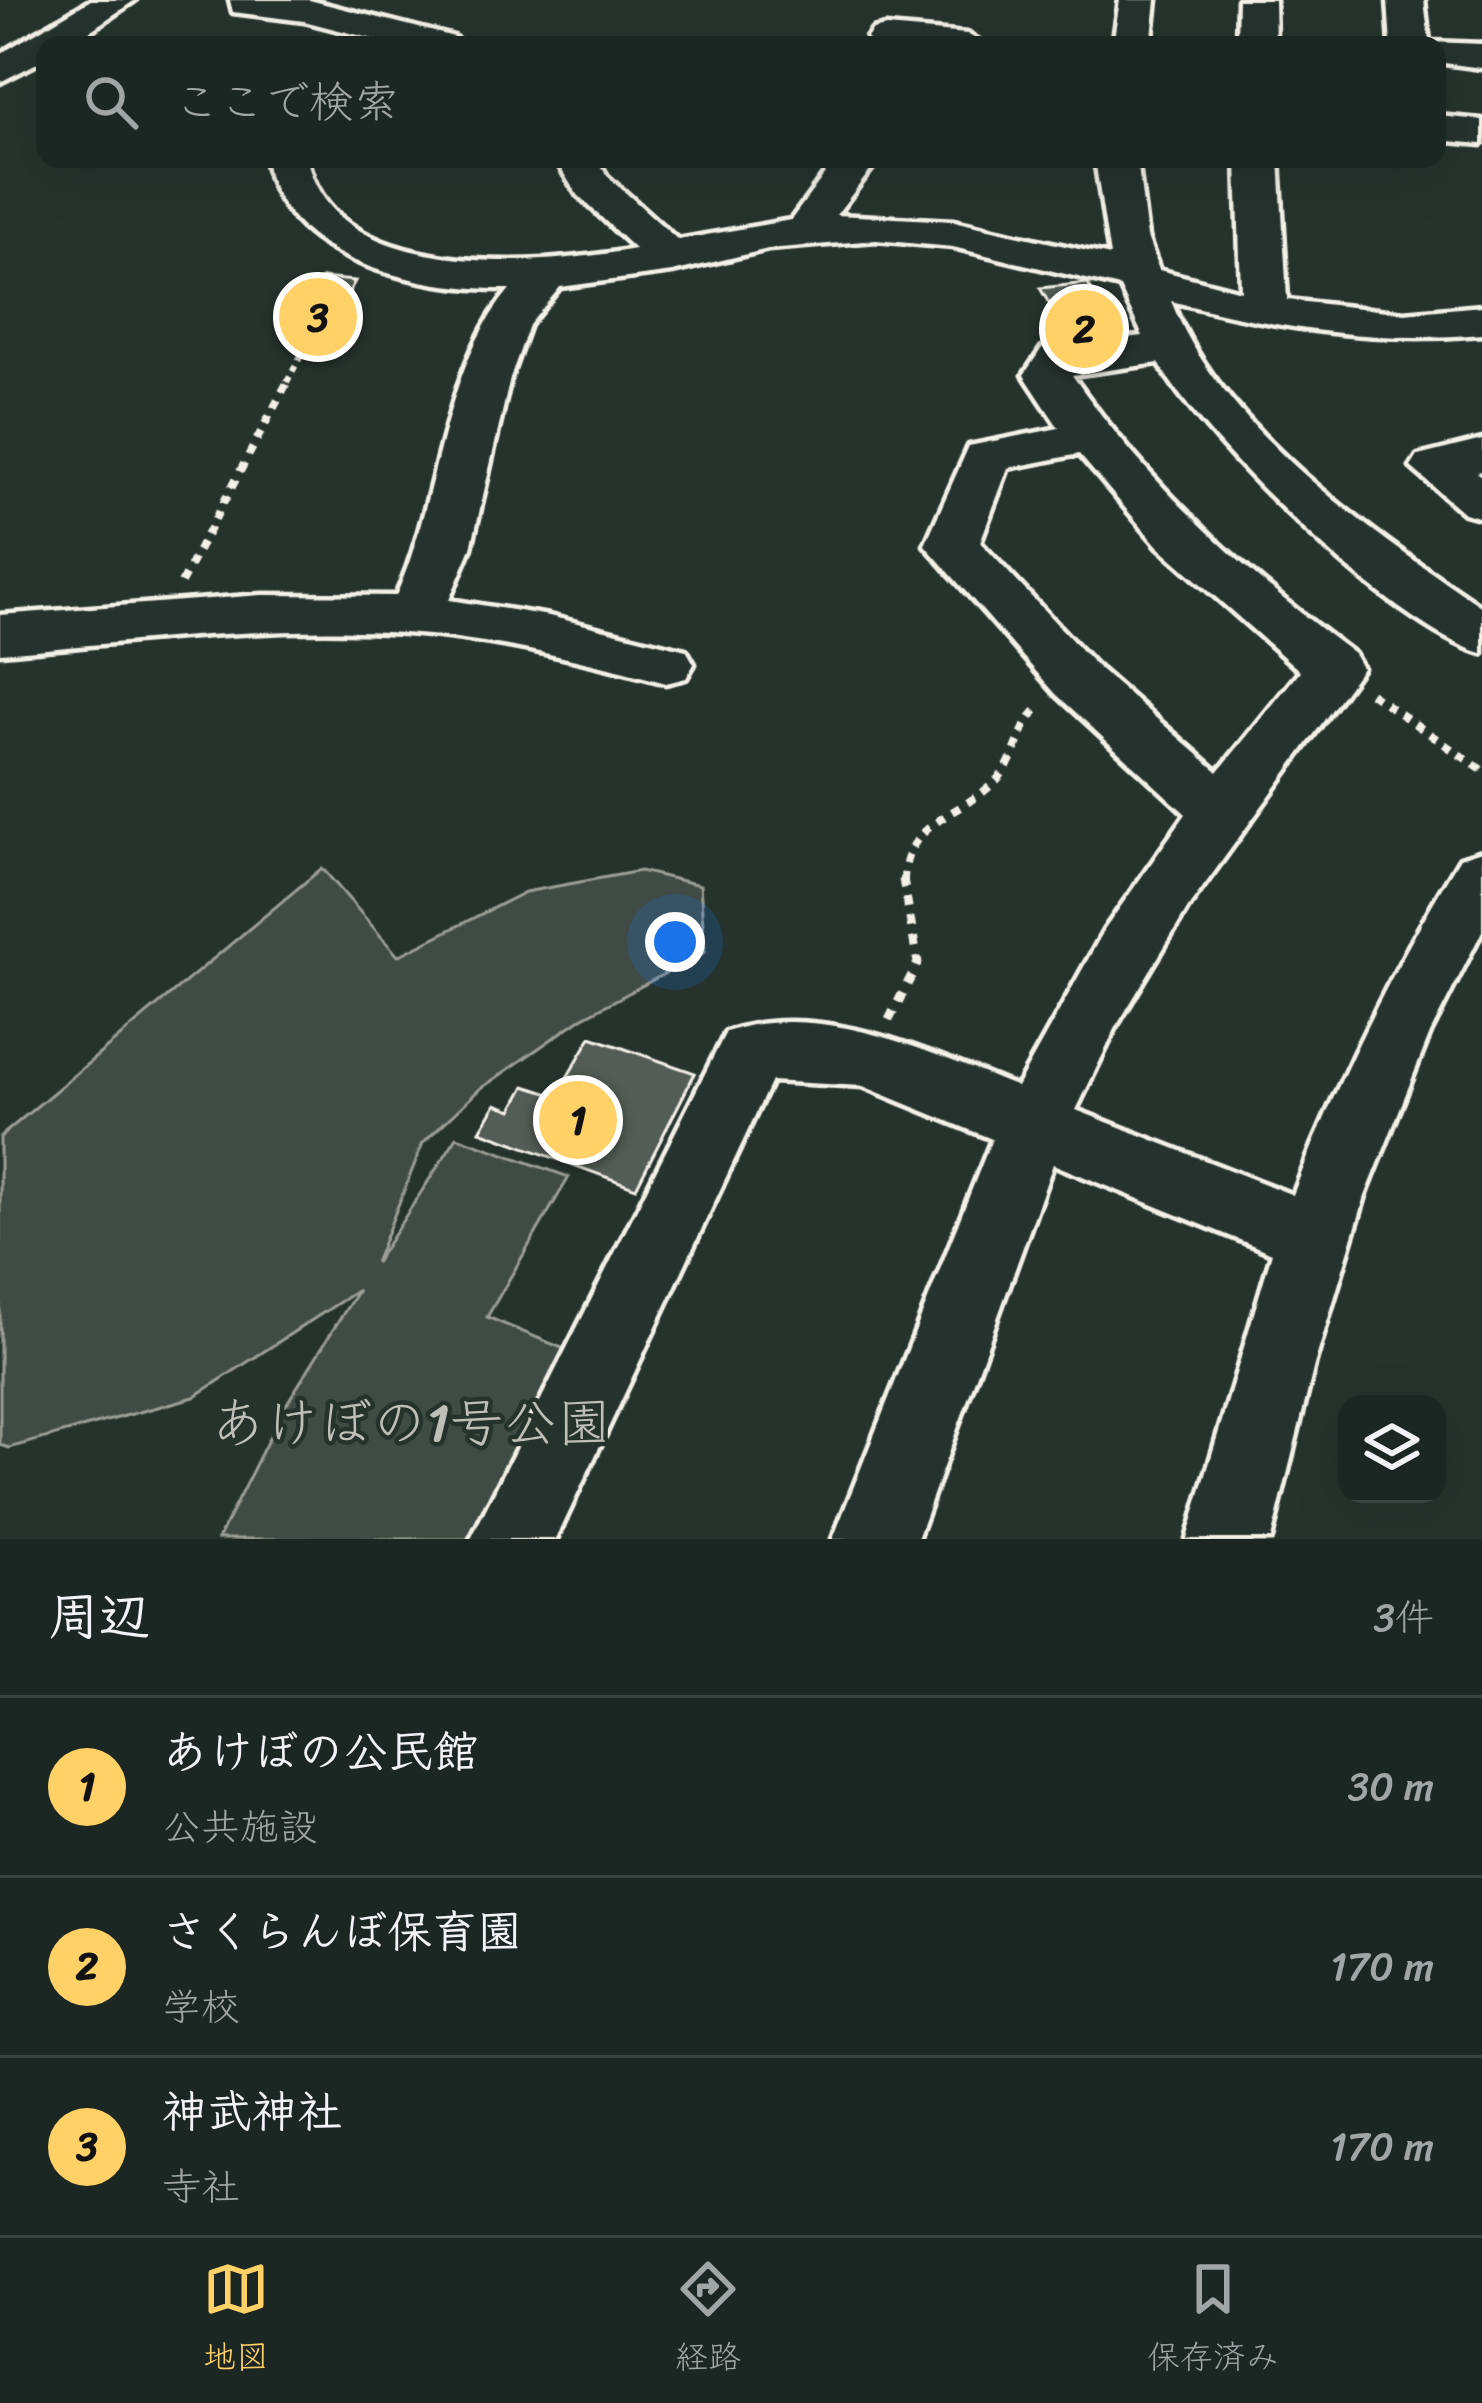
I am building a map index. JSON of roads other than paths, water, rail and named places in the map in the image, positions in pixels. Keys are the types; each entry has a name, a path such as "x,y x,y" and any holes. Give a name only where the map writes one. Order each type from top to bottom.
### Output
{"street":[{"path":"57,36 117,0"},
{"path":"1133,36 1138,0"},
{"path":"1256,0 1256,36"},
{"path":"1406,0 1409,36"},
{"path":"239,2 281,25 286,36"},
{"path":"239,2 305,10 406,36"},
{"path":"888,28 925,36"},
{"path":"0,70 36,48"},
{"path":"1446,52 1482,56"},
{"path":"1446,129 1482,132"},
{"path":"289,168 299,198 326,227 379,253 445,271 545,276 672,259 808,230 922,229 1136,275 1265,310 1385,328 1437,328 1482,320"},
{"path":"581,168 591,184 672,259"},
{"path":"808,230 816,210 850,168"},
{"path":"1116,168 1119,228 1136,275 1173,348 1250,447 1308,504 1395,576 1482,634"},
{"path":"1258,168 1265,310"},
{"path":"415,616 444,548 507,322 545,276"},
{"path":"875,1539 1033,1128 1129,947 1219,808 1334,668 1182,544 1087,437 1048,375 1059,358 1173,348"},
{"path":"1087,437 987,457 952,545 1076,680 1219,808"},
{"path":"1482,455 1436,467 1482,502"},
{"path":"0,634 347,612 415,616 592,643 666,664"},
{"path":"1229,1539 1310,1235 1372,1078 1423,969 1482,875"},
{"path":"513,1539 750,1052 868,1058 1033,1128 1310,1235"}],"place":[{"name":"神武神社","path":"318,317"},
{"name":"さくらんぼ保育園","path":"1084,329"},
{"name":"あけぼの公民館","path":"578,1120"}],"park label":[{"name":"あけぼの1号公園","path":"411,1423"}]}
